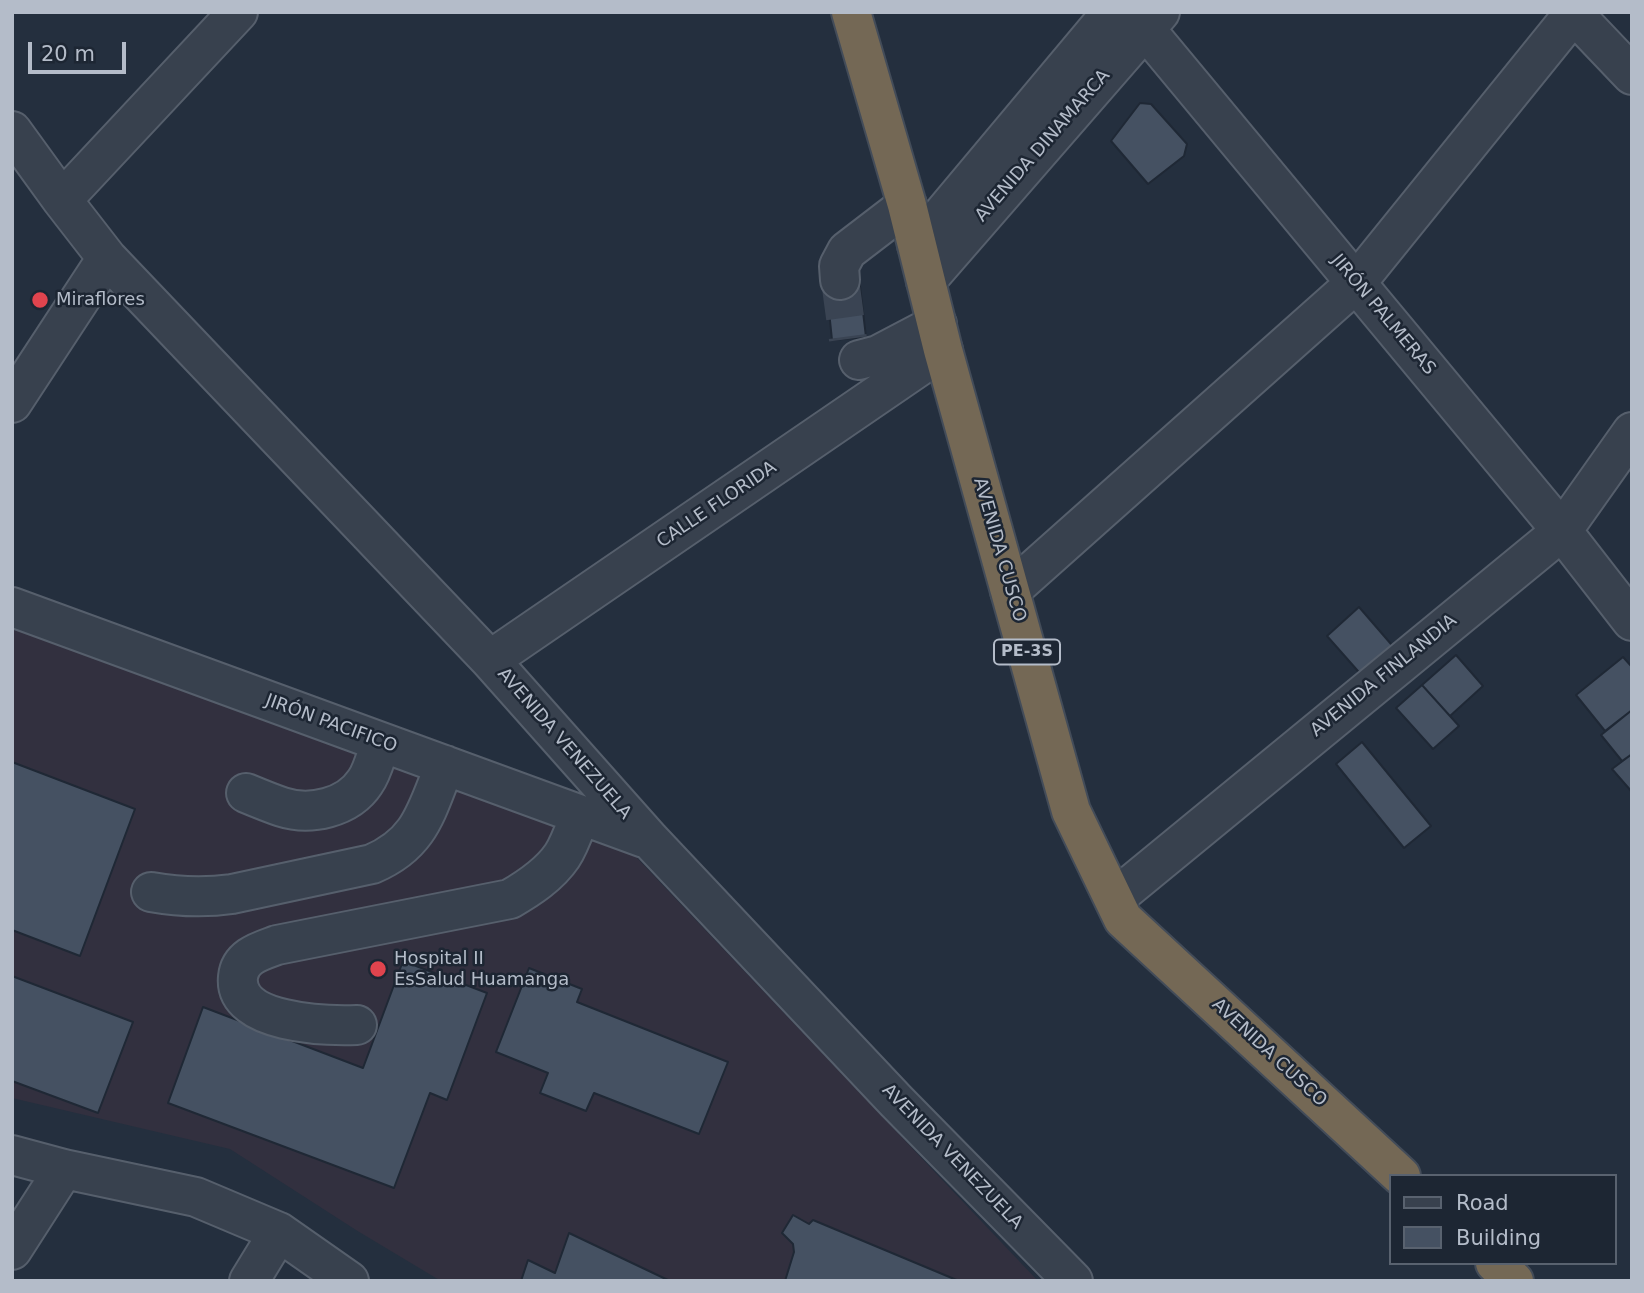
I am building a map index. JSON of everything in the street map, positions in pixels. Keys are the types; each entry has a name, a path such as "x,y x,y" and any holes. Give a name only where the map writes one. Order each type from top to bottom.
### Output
{"highway":[{"name":"AVENIDA CUSCO","path":"851,12 907,205 940,337 1071,811 1123,919 1399,1174"},
{"path":"1497,1265 1514,1281"}],"street":[{"path":"62,200 238,12"},
{"name":"AVENIDA DINAMARCA","path":"922,263 1112,12"},
{"path":"1010,591 1356,283 1574,13 1632,75"},
{"name":"AVENIDA DINAMARCA","path":"922,263 1146,18"},
{"name":"JIRÓN PALMERAS","path":"1146,18 1356,283 1562,531 1632,621"},
{"name":"AVENIDA VENEZUELA","path":"12,131 107,258 490,660 650,840 887,1091 1073,1281"},
{"path":"840,280 839,266 848,251 907,205"},
{"path":"15,391 107,258"},
{"path":"884,390 854,349 878,355 940,337"},
{"name":"CALLE FLORIDA","path":"490,660 884,390 940,337"},
{"name":"AVENIDA FINLANDIA","path":"1114,899 1562,531 1632,432"},
{"name":"JIRÓN PACIFICO","path":"12,607 650,840"},
{"path":"246,793 284,808 302,811 335,806 349,799 366,781 382,742"},
{"path":"151,892 210,897 372,864 388,857 411,838 445,765"},
{"path":"357,1026 299,1023 258,1010 242,994 237,982 238,973 247,958 277,945 510,899 530,887 563,855 580,815"},
{"path":"12,1155 196,1197 279,1233 349,1281"},
{"path":"12,1250 64,1169"},
{"path":"249,1281 279,1233"}],"shaded area":[{"name":"Hospital II EsSalud Huamanga","path":"12,617 621,841 1038,1281 441,1281 230,1149 12,1098"}],"building":[{"path":"1140,103 1151,104 1187,144 1184,156 1148,184 1111,141"},
{"path":"859,278 866,337 832,340 826,282"},
{"path":"1359,607 1397,651 1365,679 1327,636"},
{"path":"1456,655 1483,686 1450,716 1422,685"},
{"path":"1623,657 1632,667 1632,710 1605,731 1576,695"},
{"path":"1422,685 1459,726 1433,749 1396,708"},
{"path":"1632,710 1632,754 1622,761 1601,735"},
{"path":"1362,742 1431,826 1404,848 1336,764"},
{"path":"1632,754 1632,792 1612,769"},
{"path":"12,762 135,809 80,956 12,930"},
{"path":"403,961 487,993 447,1100 430,1093 394,1188 168,1103 203,1007 363,1068"},
{"path":"529,968 582,989 577,1002 728,1062 699,1134 594,1093 586,1111 540,1093 548,1073 496,1052"},
{"path":"12,976 133,1022 98,1113 12,1081"},
{"path":"793,1215 809,1224 813,1220 959,1281 785,1281 794,1252 793,1244 782,1233"},
{"path":"569,1233 670,1281 521,1281 528,1260 555,1273"}],"tunnel":[{"path":"840,280 848,339"}],"place":[{"name":"Miraflores","path":"40,300"},
{"name":"Hospital II EsSalud Huamanga","path":"378,969"}]}
